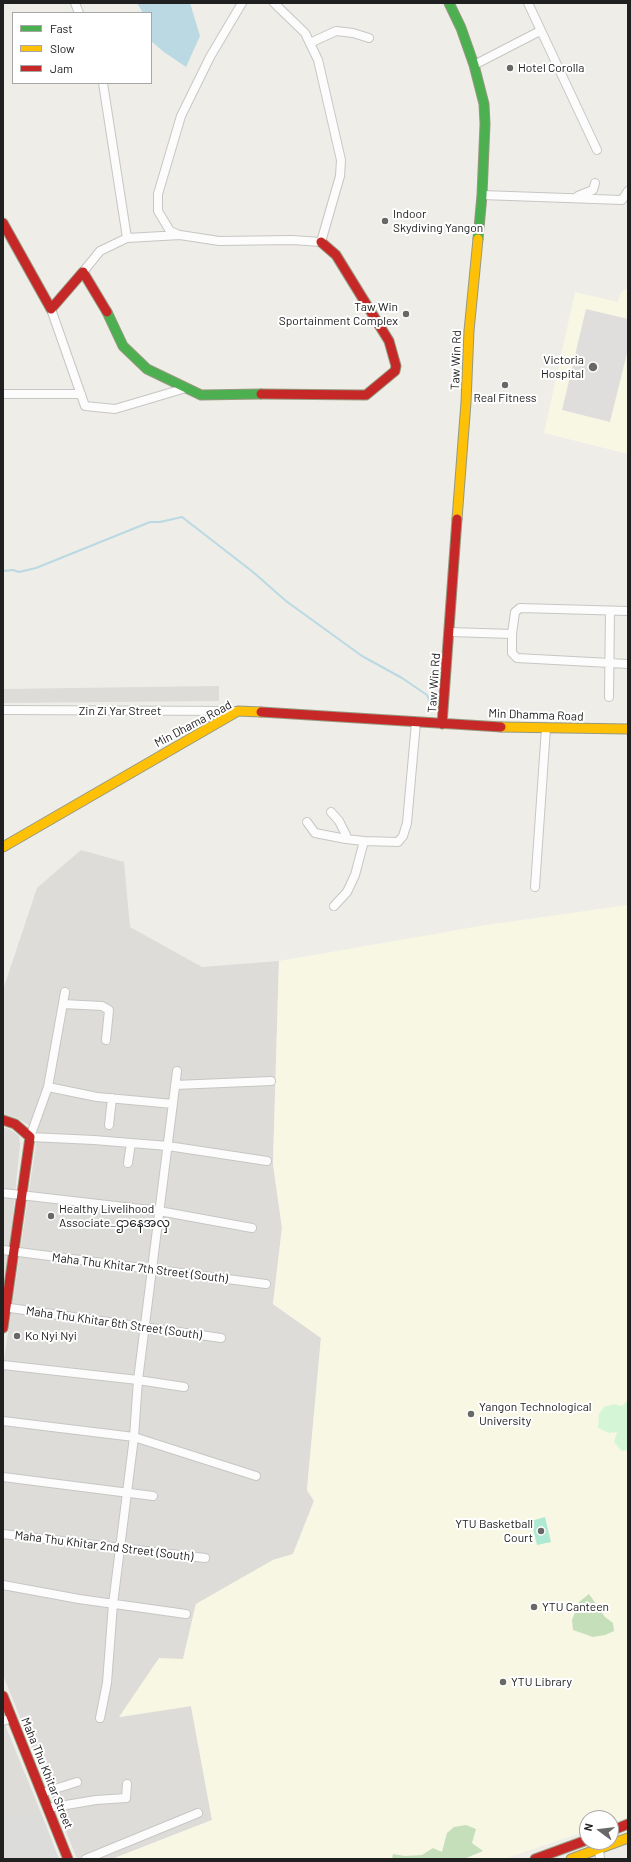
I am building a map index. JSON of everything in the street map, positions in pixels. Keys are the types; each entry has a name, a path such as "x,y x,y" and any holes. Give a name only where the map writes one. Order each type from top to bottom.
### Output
{"main road":[{"name":"Taw Win Rd","path":"442,724 466,402 469,331 482,195 485,124 484,104 474,65 461,28 449,3"},
{"path":"3,223 51,308 83,272 109,316 123,346 147,369 201,395 366,395 395,371 396,366 389,341 336,254 321,242"},
{"name":"Min Dhama Road","path":"3,846 238,711 442,724"},
{"name":"Min Dhamma Road","path":"442,724 546,728 628,729"},
{"path":"3,1120 15,1124 25,1131 30,1137 14,1252 4,1307 3,1328"},
{"name":"Maha Thu Khitar Street","path":"3,1696 7,1719 42,1793 68,1859"},
{"path":"540,1858 579,1843"},
{"path":"571,1859 596,1850"}],"street":[{"path":"180,235 170,231 158,211 158,194 181,116 210,57 242,3"},
{"path":"83,272 100,250 127,238 180,235 219,241 284,240 321,242 340,176 341,160 318,60 305,34 274,3"},
{"path":"528,3 597,150"},
{"path":"310,43 336,31 353,33 369,38"},
{"path":"474,65 540,31"},
{"path":"103,84 127,238"},
{"path":"570,198 589,193 593,190 595,184"},
{"path":"482,195 622,200 628,190"},
{"path":"51,308 85,406 115,409 186,388"},
{"path":"3,394 81,394"},
{"path":"628,611 520,608 515,612 512,634 512,653 517,658 628,664"},
{"path":"609,697 610,610"},
{"path":"450,632 512,634"},
{"name":"Zin Zi Yar Street","path":"3,710 238,711"},
{"path":"307,822 315,833 364,841 398,842 403,836 407,823 416,722"},
{"path":"535,888 546,728"},
{"path":"331,812 339,821 346,835 346,839"},
{"path":"334,906 347,892 355,875 364,841"},
{"path":"65,992 48,1087 30,1137 168,1146 267,1161"},
{"path":"63,1004 102,1006 109,1010 106,1040"},
{"path":"100,1718 107,1683 113,1604 134,1437 138,1380 177,1071"},
{"path":"175,1085 271,1081"},
{"path":"48,1087 112,1098 173,1104"},
{"path":"109,1125 112,1098"},
{"path":"128,1163 131,1143"},
{"path":"3,1193 159,1211 252,1228"},
{"name":"Maha Thu Khitar 7th Street (South)","path":"3,1250 266,1284"},
{"name":"Maha Thu Khitar 6th Street (South)","path":"4,1307 222,1338"},
{"path":"3,1365 138,1380 184,1387"},
{"path":"3,1421 134,1437 256,1476"},
{"path":"3,1477 153,1496"},
{"name":"Maha Thu Khitar 2nd Street (South)","path":"3,1534 205,1558"},
{"path":"3,1585 113,1604 186,1614"},
{"path":"42,1793 77,1782"},
{"path":"48,1808 96,1800 126,1798 127,1784"},
{"path":"86,1859 198,1813"}],"shaded area":[{"name":"Victoria Hospital","path":"626,289 628,290 628,454 544,433 575,292 618,302 621,292"},
{"path":"586,309 628,319 628,349 610,422 562,410"},
{"path":"219,686 219,701 3,703 3,689"},
{"path":"81,850 124,862 130,927 202,967 279,961 273,1164 282,1228 273,1304 321,1338 307,1490 314,1501 293,1554 273,1560 196,1604 183,1659 120,1717 191,1706 212,1820 112,1859 77,1859 3,1675 3,1366 38,1131 17,1118 3,1114 3,990 37,888"},
{"name":"Yangon Technological University","path":"628,905 628,1817 619,1820 619,1810 579,1810 579,1834 504,1859 112,1859 212,1820 191,1706 119,1717 159,1658 183,1659 196,1604 273,1560 293,1554 314,1501 307,1490 321,1338 273,1304 282,1228 273,1164 279,961 486,925"},
{"path":"3,1127 11,1130 19,1136 20,1145 3,1310"},
{"path":"3,1720 41,1813 59,1859 3,1859"},
{"path":"41,1813 58,1858 3,1859 3,1819"}],"green space":[{"path":"628,1400 628,1450 622,1451 614,1442 617,1432 609,1433 598,1428 599,1414 604,1407 614,1404 622,1406"},
{"name":"YTU Basketball Court","path":"545,1517 551,1542 537,1545 531,1521"},
{"path":"589,1594 605,1617 613,1623 614,1631 605,1635 593,1637 573,1630 572,1620 579,1602"},
{"path":"466,1825 476,1829 472,1843 483,1851 464,1859 392,1859 393,1854 405,1856 422,1855 433,1848 442,1852 447,1833 454,1827"}],"water":[{"path":"137,3 190,3 200,36 186,67 152,42 152,12 142,12"}],"waterway":[{"path":"3,571 13,570 19,572 36,568 150,522 160,522 182,517 253,572 286,601 362,656 402,678 427,695 431,705"}],"traffic: fast":[{"path":"449,3 461,28 474,65 484,104 485,124 482,195 478,239"},
{"path":"107,312 123,346 147,369 201,395 261,394"}],"traffic: slow":[{"path":"457,519 466,402 469,331 478,239"},
{"path":"3,847 238,711 261,712"},
{"path":"501,727 628,729"},
{"path":"571,1859 628,1838"}],"traffic: jam":[{"path":"3,223 51,309 83,272 107,312"},
{"path":"261,394 366,395 395,371 396,366 389,341 336,255 321,242"},
{"path":"442,724 457,519"},
{"path":"261,712 501,727"},
{"path":"3,1120 15,1124 30,1137 3,1328"},
{"path":"3,1696 68,1859"},
{"path":"619,1828 628,1824"},
{"path":"535,1859 579,1843"}],"place":[{"name":"Hotel Corolla","path":"510,68"},
{"name":"Indoor Skydiving Yangon","path":"385,221"},
{"name":"Taw Win Sportainment Complex","path":"406,314"},
{"name":"Victoria Hospital","path":"593,367"},
{"name":"Real Fitness","path":"505,385"},
{"name":"Healthy Livelihood Associate_ဌာနေအလှ","path":"51,1216"},
{"name":"Ko Nyi Nyi","path":"17,1336"},
{"name":"Yangon Technological University","path":"471,1414"},
{"name":"YTU Basketball Court","path":"541,1531"},
{"name":"YTU Canteen","path":"534,1607"},
{"name":"YTU Library","path":"503,1682"}]}
